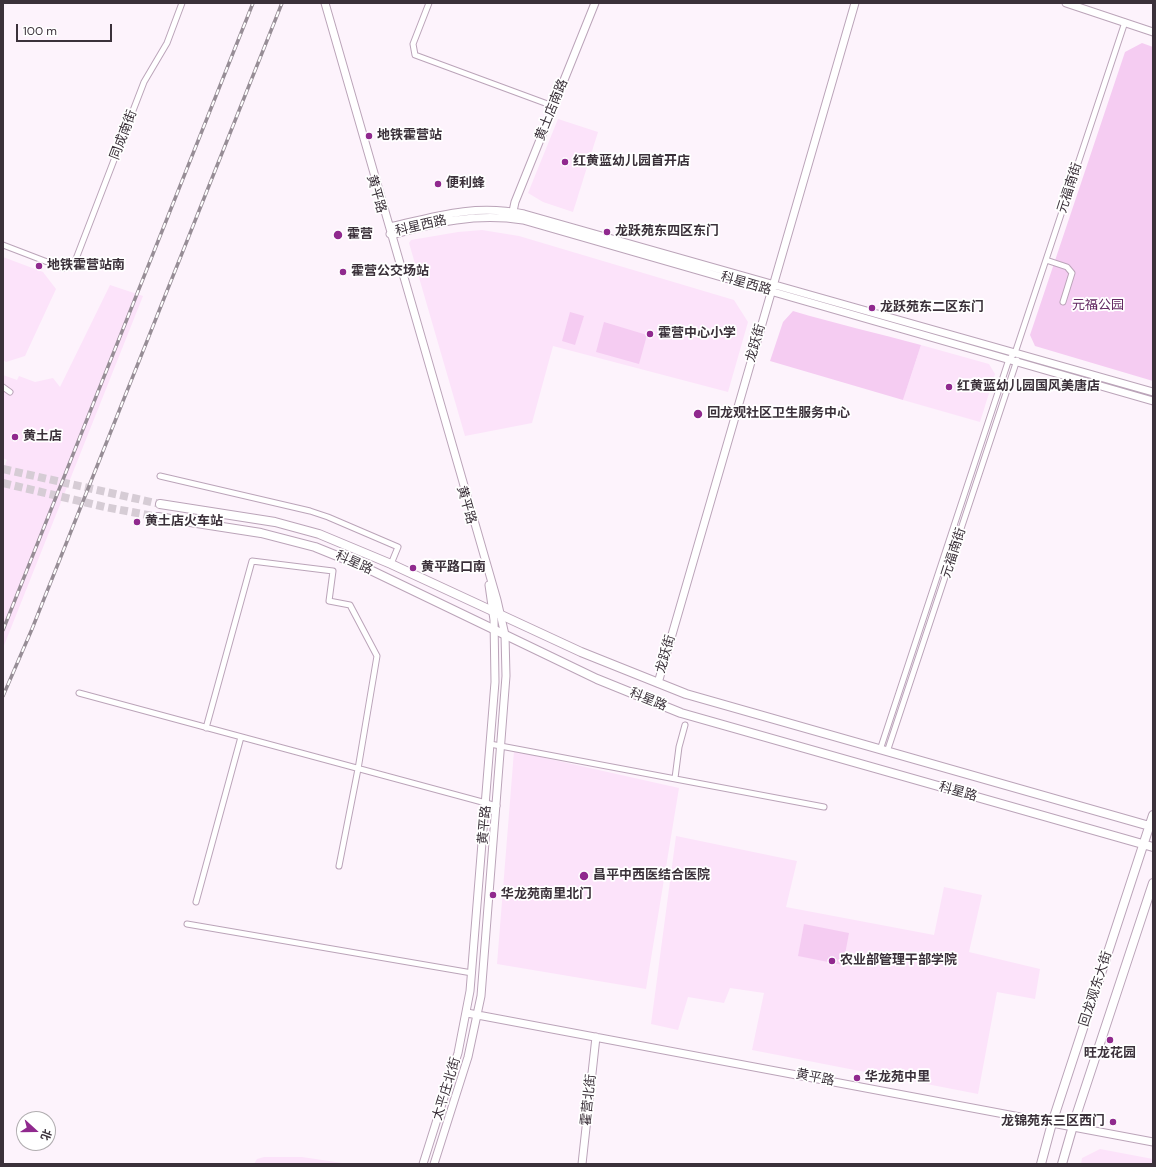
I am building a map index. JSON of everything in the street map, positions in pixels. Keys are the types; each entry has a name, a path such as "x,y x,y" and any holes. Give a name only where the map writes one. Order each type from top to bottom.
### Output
{"main road":[{"name":"黄平路","path":"321,3 390,232 501,615 505,635 506,676 497,806 478,1015"},
{"name":"黄平路","path":"326,3 485,571 493,611 496,674 487,804 472,973 467,1012 1153,1142"},
{"name":"黄土店南路","path":"512,215 553,106 595,3"},
{"name":"龙跃街","path":"658,683 855,3"},
{"path":"1066,3 1153,32"},
{"name":"科星西路","path":"390,232 438,215 465,210 490,209 1153,392"},
{"name":"科星西路","path":"772,288 1017,362 1153,400"},
{"name":"科星路","path":"160,504 292,526 334,539 581,652 658,683 718,704 1151,827"},
{"name":"科星路","path":"158,517 261,533 315,547 362,566 597,679 681,713 1153,847"},
{"name":"回龙观东大街","path":"1041,1164 1052,1123 1151,827 1153,816"},
{"name":"回龙观东大街","path":"1062,1164 1072,1127 1153,883"},
{"name":"太平庄北街","path":"423,1164 458,1053 467,1012"},
{"name":"太平庄北街","path":"434,1164 468,1057 478,1015"},
{"name":"霍营北街","path":"582,1164 596,1037"}],"street":[{"name":"同成南街","path":"3,245 60,267 69,267 77,259 144,82 167,43 182,3"},
{"path":"429,3 413,44 414,55 553,106"},
{"name":"元福南街","path":"884,751 1009,359 1015,353 1125,22"},
{"path":"1046,260 1067,267 1072,272 1063,302"},
{"path":"1015,353 1017,362"},
{"name":"元福南街","path":"884,751 1017,362"},
{"path":"3,387 10,392"},
{"path":"160,476 328,517 398,547 391,564"},
{"path":"206,728 252,561 333,571 329,601 350,605 376,656 358,769 339,866"},
{"path":"78,693 497,806"},
{"path":"675,778 679,748 685,725"},
{"path":"196,902 241,737"},
{"path":"490,744 675,778 774,799 824,807"},
{"path":"187,924 472,973"}],"shaded area":[{"name":"红黄蓝幼儿园首开店","path":"558,119 598,132 573,212 543,202 528,193"},
{"path":"482,230 519,236 734,300 748,322 728,392 553,346 532,423 465,436 409,243 411,240 458,232"},
{"path":"3,257 43,272 56,289 25,356 6,362 3,360"},
{"path":"110,285 143,296 3,648 3,470 7,460 3,458 3,375 17,380 19,376 35,382 53,378 60,387"},
{"name":"红黄蓝幼儿园国风美唐店","path":"921,345 989,364 995,374 980,422 903,400"},
{"name":"昌平中西医结合医院","path":"514,751 679,788 646,989 497,964"},
{"name":"农业部管理干部学院","path":"676,836 797,861 786,907 934,935 944,887 982,895 969,952 1040,969 1035,999 997,992 978,1094 752,1050 764,993 730,988 724,1003 688,997 678,1030 651,1024"},
{"path":"1100,1149 1153,1159 1153,1164 1081,1164 1082,1158"},
{"path":"264,1157 302,1157 349,1164 254,1164 257,1159"}],"green space":[{"name":"元福公园","path":"1142,43 1153,47 1153,381 1035,346 1030,335 1125,52"},
{"path":"793,311 921,345 903,400 770,361 783,322"},
{"path":"570,312 584,316 575,345 562,341"},
{"path":"604,322 647,335 639,364 596,352"},
{"path":"804,924 849,933 843,965 798,956"}],"tunnel":[{"path":"3,469 160,504"},
{"path":"3,483 105,507 158,517"}],"railway":[{"path":"3,630 253,3"},
{"path":"3,696 32,629 282,3"}],"place":[{"name":"地铁霍营站","path":"369,136"},
{"name":"红黄蓝幼儿园首开店","path":"565,162"},
{"name":"便利蜂","path":"438,184"},
{"name":"龙跃苑东四区东门","path":"607,232"},
{"name":"霍营","path":"338,235"},
{"name":"地铁霍营站南","path":"39,266"},
{"name":"霍营公交场站","path":"343,272"},
{"name":"龙跃苑东二区东门","path":"872,308"},
{"name":"霍营中心小学","path":"650,334"},
{"name":"红黄蓝幼儿园国风美唐店","path":"949,387"},
{"name":"回龙观社区卫生服务中心","path":"698,414"},
{"name":"黄土店","path":"15,437"},
{"name":"黄土店火车站","path":"137,522"},
{"name":"黄平路口南","path":"413,568"},
{"name":"昌平中西医结合医院","path":"584,876"},
{"name":"华龙苑南里北门","path":"493,895"},
{"name":"农业部管理干部学院","path":"832,961"},
{"name":"旺龙花园","path":"1110,1040"},
{"name":"华龙苑中里","path":"857,1078"},
{"name":"龙锦苑东三区西门","path":"1113,1122"}]}
